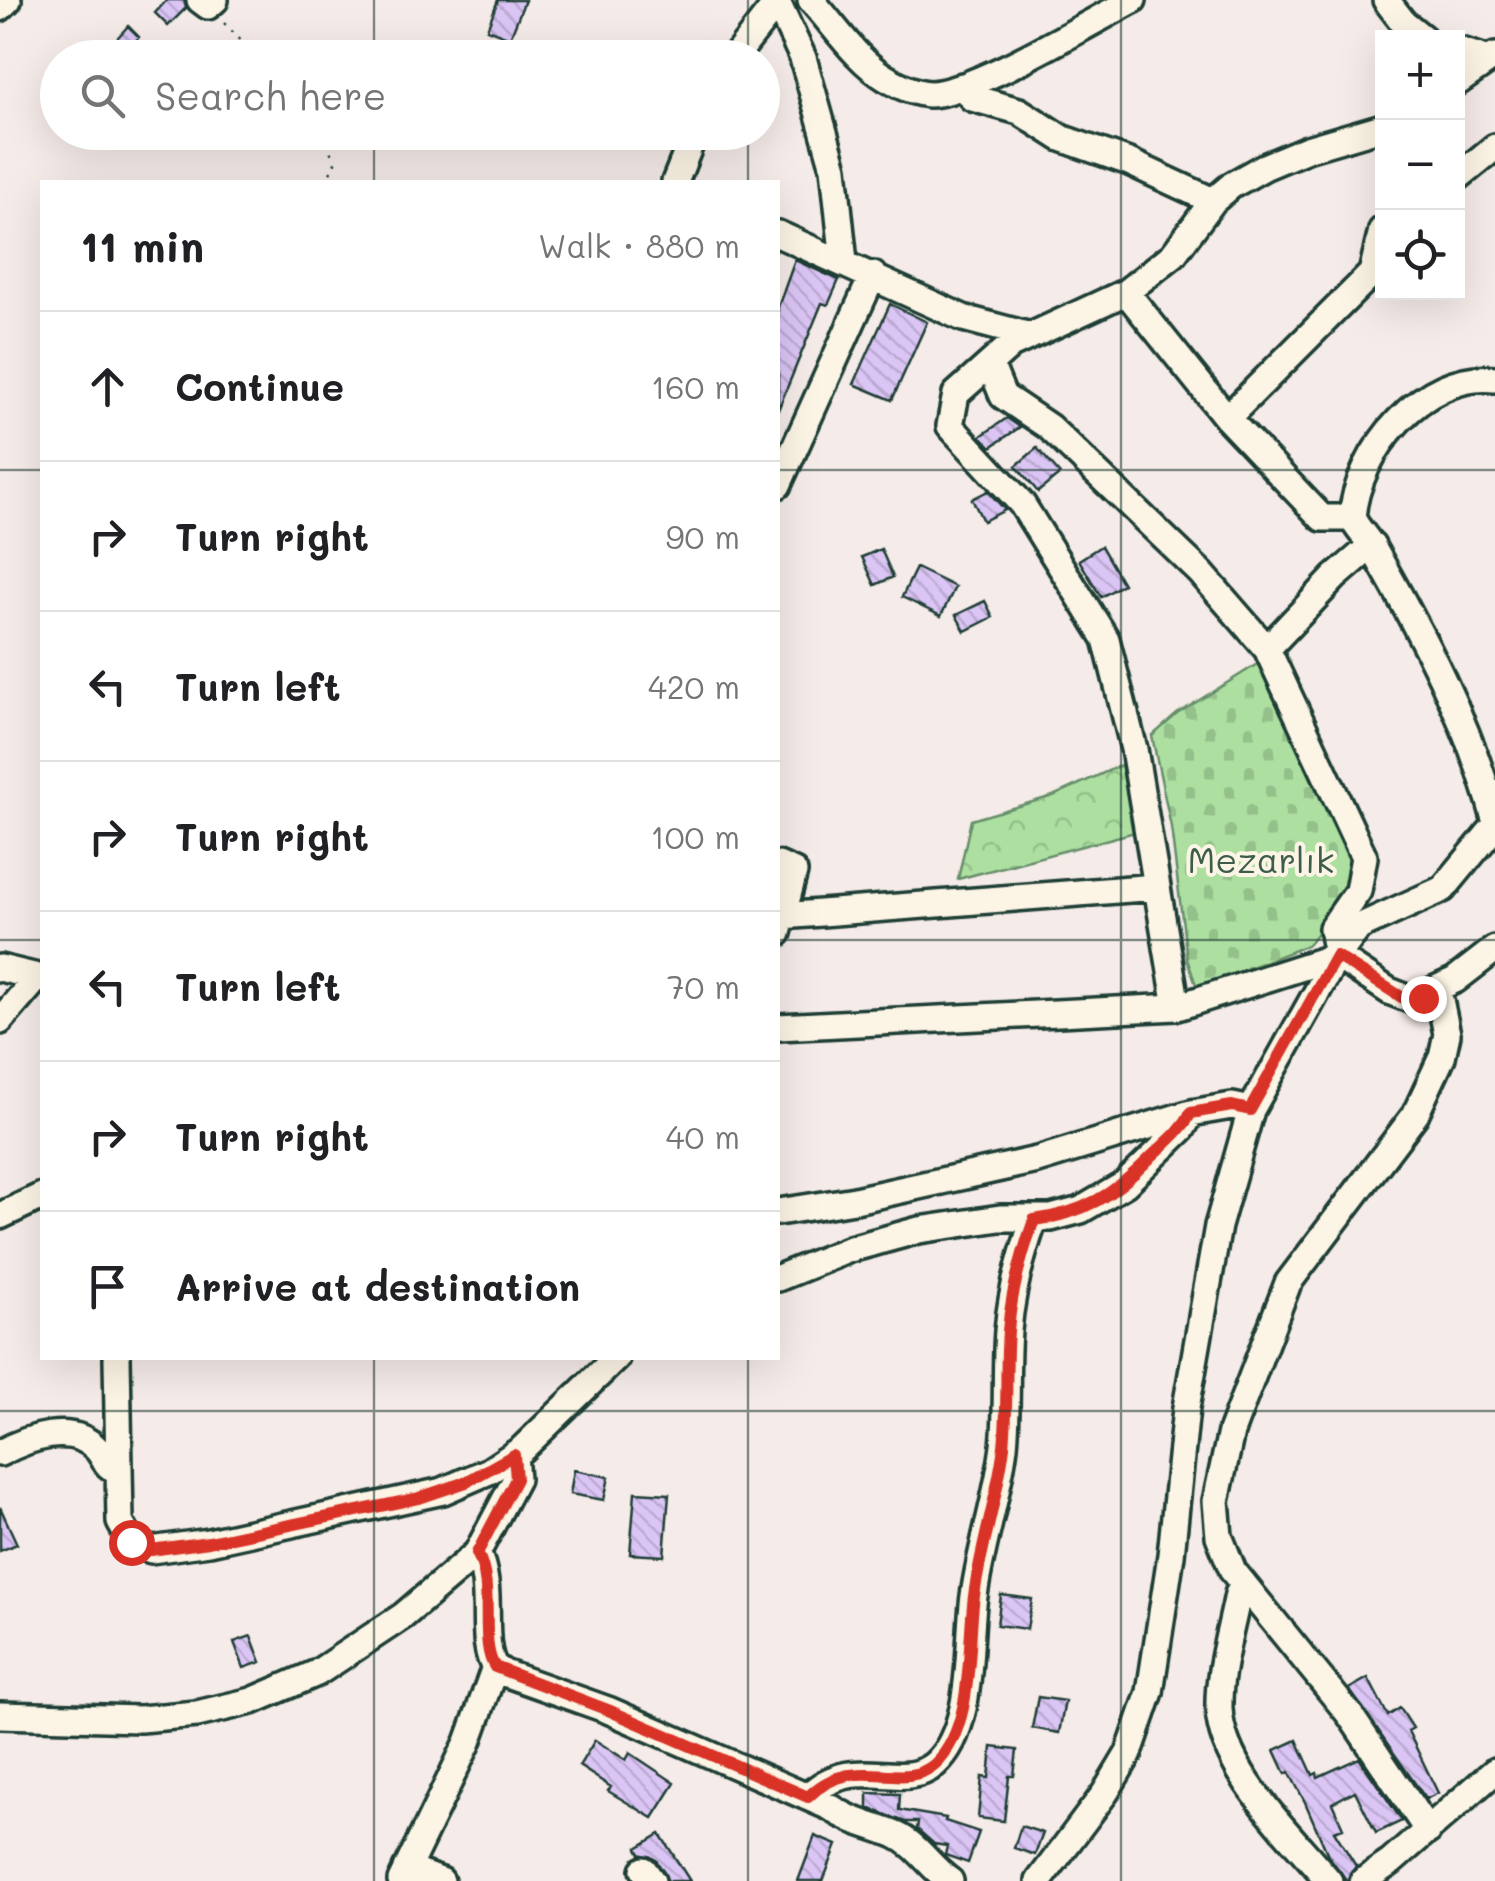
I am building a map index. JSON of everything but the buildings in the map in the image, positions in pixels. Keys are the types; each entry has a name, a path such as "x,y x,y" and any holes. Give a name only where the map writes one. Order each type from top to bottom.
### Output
{"street":[{"path":"0,8 8,0"},
{"path":"810,0 867,65 884,78 926,94 962,86 1134,0"},
{"path":"1386,0 1413,30"},
{"path":"748,40 777,2 802,58 834,168 844,262"},
{"path":"1465,52 1492,58"},
{"path":"1465,77 1492,58"},
{"path":"962,86 972,98 1019,111 1061,138 1129,162 1213,201"},
{"path":"1178,1007 1134,749 1106,638 1022,504 950,426 956,394 1027,336 1126,292 1174,255 1213,201 1232,185 1307,150 1375,129"},
{"path":"1465,172 1495,146"},
{"path":"675,180 687,150"},
{"path":"780,235 963,318 1027,336"},
{"path":"1227,418 1278,364 1355,294 1372,273 1375,262"},
{"path":"780,481 872,275"},
{"path":"1126,292 1227,418 1322,518 1352,518"},
{"path":"990,364 1002,396 1049,426 1200,573 1267,650 1364,857 1358,891 1332,928 1336,956 1403,998 1423,998 1493,951 1488,946 1495,926"},
{"path":"1022,1881 1046,1873 1082,1828 1129,1753 1150,1692 1172,1555 1186,1408 1218,1226 1250,1110 1336,956 1359,927 1442,888 1495,822 1485,780 1436,668 1372,545 1352,518 1353,502 1371,459 1413,408 1455,382 1495,380"},
{"path":"1267,650 1335,576 1372,545"},
{"path":"780,866 794,872 780,925 1156,888"},
{"path":"780,1028 1178,1007 1336,956"},
{"path":"0,968 40,978 0,1021"},
{"path":"1428,1830 1350,1716 1228,1560 1216,1519 1216,1502 1232,1432 1288,1283 1415,1115 1446,1046 1446,1021 1438,990"},
{"path":"780,1212 855,1200 1037,1160 1191,1113 1232,1106 1250,1110"},
{"path":"780,1277 850,1249 919,1230 1000,1218 1034,1220 1082,1210 1111,1194 1182,1129 1191,1113"},
{"path":"0,1216 40,1197"},
{"path":"808,1797 826,1782 848,1772 899,1775 928,1768 946,1750 960,1721 974,1593 1003,1450 1012,1300 1034,1220"},
{"path":"117,1360 122,1529 137,1546 151,1550 209,1542 419,1498 466,1482 514,1455 614,1360"},
{"path":"2,1448 68,1434 86,1440 108,1466 118,1470"},
{"path":"0,1715 168,1718 252,1701 296,1684 337,1662 403,1616 477,1553 516,1479 514,1455"},
{"path":"441,1881 404,1875 468,1742 495,1667 488,1650 486,1576 477,1553"},
{"path":"1245,1586 1238,1594 1220,1688 1224,1738 1235,1764 1329,1881"},
{"path":"495,1667 608,1710 830,1807 849,1820 898,1836 950,1881"},
{"path":"1363,1881 1495,1770"}],"path":[{"path":"208,2 242,40"},
{"path":"327,180 335,163 330,150"}],"green space":[{"name":"Mezarlık","path":"1259,663 1273,683 1353,854 1351,877 1340,901 1308,945 1196,985 1187,959 1171,827 1152,736 1177,714"},
{"path":"1121,765 1135,832 958,879 971,820 1053,796"}],"route":[{"path":"131,1542 151,1550 209,1542 419,1498 466,1482 514,1455 516,1479 477,1553 486,1576 488,1650 495,1667 649,1727 808,1797 816,1788 848,1772 899,1775 928,1768 936,1763 954,1736 964,1704 974,1593 1003,1450 1012,1300 1034,1220 1082,1210 1111,1194 1182,1129 1191,1113 1232,1106 1250,1110 1336,956 1403,998 1423,998"}]}
